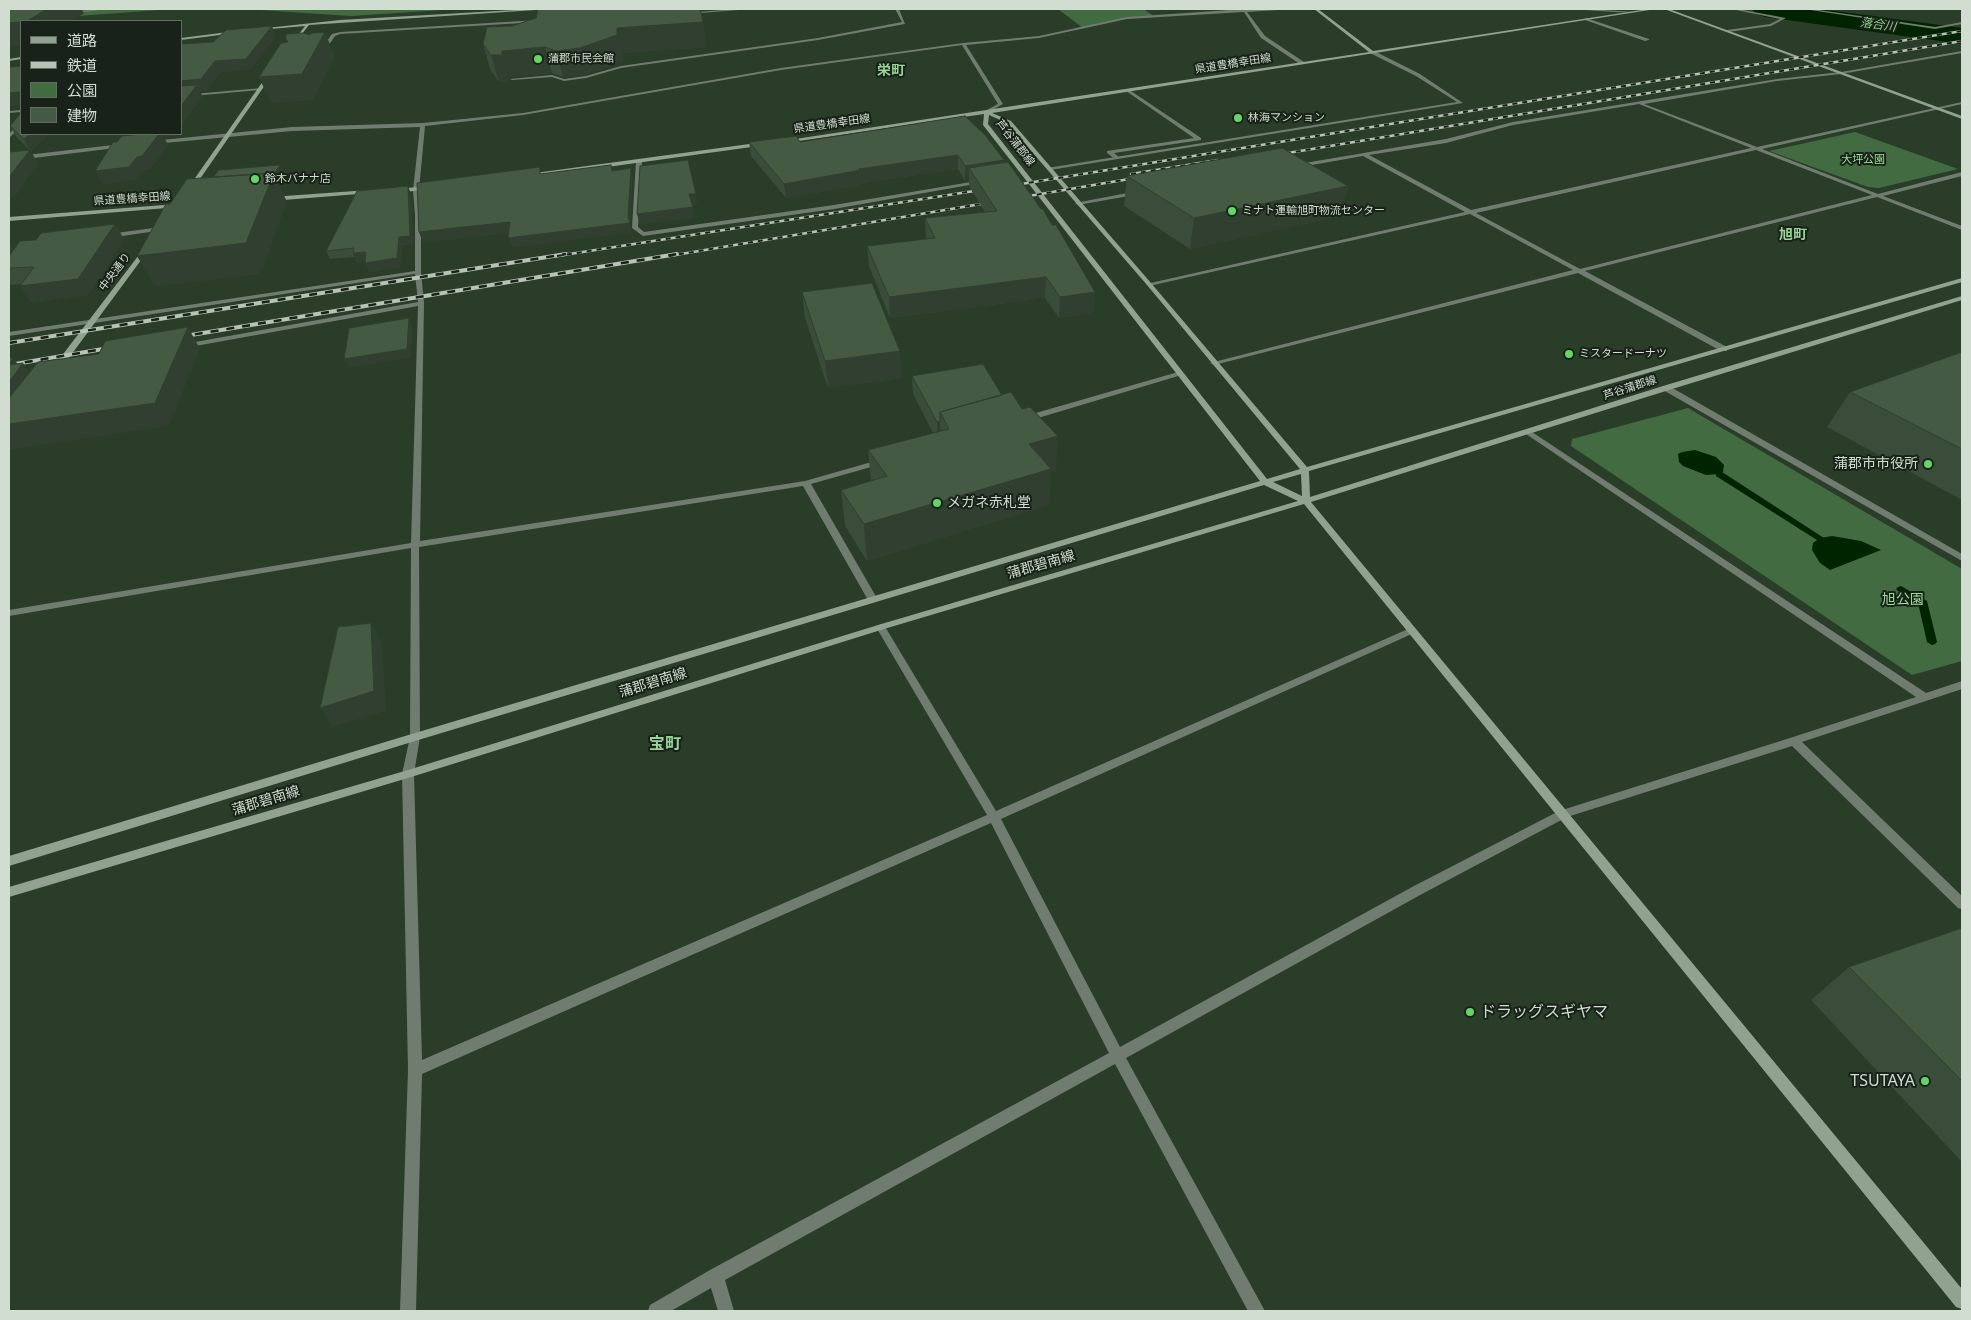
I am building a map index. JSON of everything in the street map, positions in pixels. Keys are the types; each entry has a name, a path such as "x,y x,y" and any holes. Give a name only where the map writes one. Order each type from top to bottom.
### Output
{"main road":[{"path":"254,30 308,24 549,9"},
{"path":"1316,9 1372,52"},
{"name":"県道豊橋幸田線","path":"781,141 987,112 1654,9"},
{"path":"1666,9 1962,118"},
{"path":"292,45 308,24"},
{"path":"182,38 245,31"},
{"path":"173,214 276,66"},
{"name":"芦谷蒲郡線","path":"1962,280 1305,470 1149,284 1009,122 987,112 985,124 1265,482 1306,501 1666,388 1962,298"},
{"path":"532,175 772,142"},
{"path":"389,191 435,187"},
{"path":"266,199 380,192"},
{"name":"県道豊橋幸田線","path":"9,219 188,205"},
{"path":"155,237 167,221"},
{"name":"中央通り","path":"48,375 55,370 150,244"},
{"path":"1305,470 1306,501 1962,1301"},
{"name":"蒲郡碧南線","path":"9,861 1305,470"},
{"name":"蒲郡碧南線","path":"9,892 408,774 881,627 1306,501"}],"street":[{"path":"67,13 105,9"},
{"path":"682,13 750,9"},
{"path":"512,79 552,76 564,80 586,77 622,67 818,39 904,23 897,9"},
{"path":"152,143 292,129 423,125 523,114 781,68 963,44 1039,37 1127,18 1279,9"},
{"path":"1570,9 1631,12"},
{"path":"1728,31 1771,25 1784,18 1733,9"},
{"path":"1806,9 1953,30"},
{"path":"1244,10 1263,38 1302,63"},
{"path":"1586,19 1647,40"},
{"path":"317,58 333,35 340,33 548,20"},
{"path":"1935,28 1962,23"},
{"path":"963,44 1001,104 987,112"},
{"path":"1050,168 1461,103 1418,75 1372,52"},
{"path":"1284,168 1446,141 1513,124 1777,80 1841,73 1962,52"},
{"path":"182,96 260,89"},
{"path":"1117,158 1109,152 1199,139 1128,90"},
{"path":"1640,103 1962,228"},
{"path":"1149,284 1962,103"},
{"path":"9,137 20,125"},
{"path":"408,1311 415,1070 408,774 415,737 415,546 421,303 418,272 416,190 423,125"},
{"path":"9,159 133,145"},
{"path":"1362,154 1724,349"},
{"path":"639,161 635,228 643,234 987,181"},
{"path":"1214,363 1962,174"},
{"path":"1016,177 1026,175"},
{"path":"1078,203 1146,192"},
{"path":"105,237 161,229"},
{"path":"9,334 418,272"},
{"path":"180,347 421,303"},
{"path":"55,370 65,368"},
{"path":"1012,423 1181,374"},
{"path":"1666,388 1962,558"},
{"path":"1528,432 1924,697"},
{"path":"9,613 545,523 806,483 890,458"},
{"path":"806,483 873,600"},
{"path":"881,627 994,818 1118,1056 1257,1311"},
{"path":"415,1070 994,818 1411,631"},
{"path":"656,1311 716,1276 1418,890 1563,814 1794,741 1962,685"},
{"path":"1794,741 1962,904"},
{"path":"716,1276 726,1311"}],"green space":[{"path":"9,9 174,9 20,20 9,21"},
{"path":"245,9 458,9 351,16"},
{"path":"1058,9 1143,9 1154,16 1127,18 1083,28"},
{"name":"大坪公園","path":"1855,132 1958,169 1879,188 1868,187 1769,151"},
{"name":"旭公園","path":"1688,408 1962,569 1962,661 1912,675 1571,446 1572,439"}],"shaded area":[{"path":"1695,450 1716,457 1724,465 1723,472 1706,475 1683,466 1679,462 1678,454"},
{"path":"1832,536 1861,541 1881,550 1830,570 1820,563 1812,550 1813,543 1820,538"}],"building":[{"path":"9,9 47,9 29,20 9,23"},
{"path":"538,9 700,9 703,22 617,28 617,35 580,48 556,51 545,47 502,51 502,55 491,55 483,44 487,27 512,26 536,18"},
{"path":"272,26 246,59 215,61 201,79 182,81 182,44 213,42 226,30"},
{"path":"325,32 302,74 259,77 281,43 288,42 285,37 287,34 303,33 310,35 312,33"},
{"path":"20,66 20,92 9,93 9,67"},
{"path":"197,85 182,105 182,86"},
{"path":"20,114 20,135 29,135 24,139 10,126"},
{"path":"965,116 986,136 1004,160 965,166 958,155 859,169 861,170 784,184 749,142 796,136 800,142"},
{"path":"158,135 142,156 137,157 129,167 95,171 113,142 117,142 122,136"},
{"path":"1282,148 1348,186 1194,218 1127,176"},
{"path":"30,150 9,177 9,152"},
{"path":"688,160 696,194 689,194 693,207 637,214 640,166"},
{"path":"1008,162 1041,209 1043,209 1052,225 1056,225 1095,292 1060,297 1046,277 889,297 867,246 935,238 925,218 997,211 969,168"},
{"path":"280,165 274,174 213,177 219,170"},
{"path":"611,165 612,171 631,168 628,217 630,223 508,238 510,222 419,232 417,183 540,167 540,174"},
{"path":"274,173 246,243 137,256 166,204 170,204 187,179"},
{"path":"408,186 410,236 399,237 397,258 365,263 366,252 353,253 354,248 326,251 357,191"},
{"path":"115,224 78,279 20,286 34,267 9,268 9,256 20,241 36,240 41,233"},
{"path":"872,283 900,351 825,361 802,292"},
{"path":"409,318 407,349 344,359 349,328"},
{"path":"188,327 155,403 9,424 9,398 38,362 99,354 105,341"},
{"path":"1962,352 1962,449 1850,392"},
{"path":"23,363 9,382 9,365"},
{"path":"983,364 1002,395 940,412 940,421 937,422 912,376"},
{"path":"1011,392 1022,409 1030,407 1058,436 1029,444 1051,469 864,524 841,490 887,476 868,450 949,429 940,412"},
{"path":"371,623 374,691 320,708 338,627"},
{"path":"1962,928 1962,1081 1849,967"}],"waterway":[{"name":"落合川","path":"1765,9 1962,36"},
{"path":"1719,474 1820,538"},
{"path":"1901,589 1922,601 1932,642"}],"railway":[{"path":"1009,186 1962,31"},
{"path":"1276,155 1962,41"},
{"path":"1131,174 1218,160"},
{"path":"1017,198 1141,177"},
{"path":"557,256 987,189"},
{"path":"669,256 993,202"},
{"path":"9,343 566,254"},
{"path":"179,337 677,254"},
{"path":"9,365 115,347"}],"place":[{"name":"蒲郡市民会館","path":"538,59"},
{"name":"林海マンション","path":"1238,118"},
{"name":"鈴木バナナ店","path":"255,179"},
{"name":"ミナト運輸旭町物流センター","path":"1232,211"},
{"name":"ミスタードーナツ","path":"1569,354"},
{"name":"蒲郡市市役所","path":"1928,464"},
{"name":"メガネ赤札堂","path":"937,503"},
{"name":"ドラッグスギヤマ","path":"1470,1012"},
{"name":"TSUTAYA","path":"1925,1081"}],"district":[{"name":"栄町","path":"891,71"},
{"name":"旭町","path":"1793,235"},
{"name":"宝町","path":"665,744"}]}
